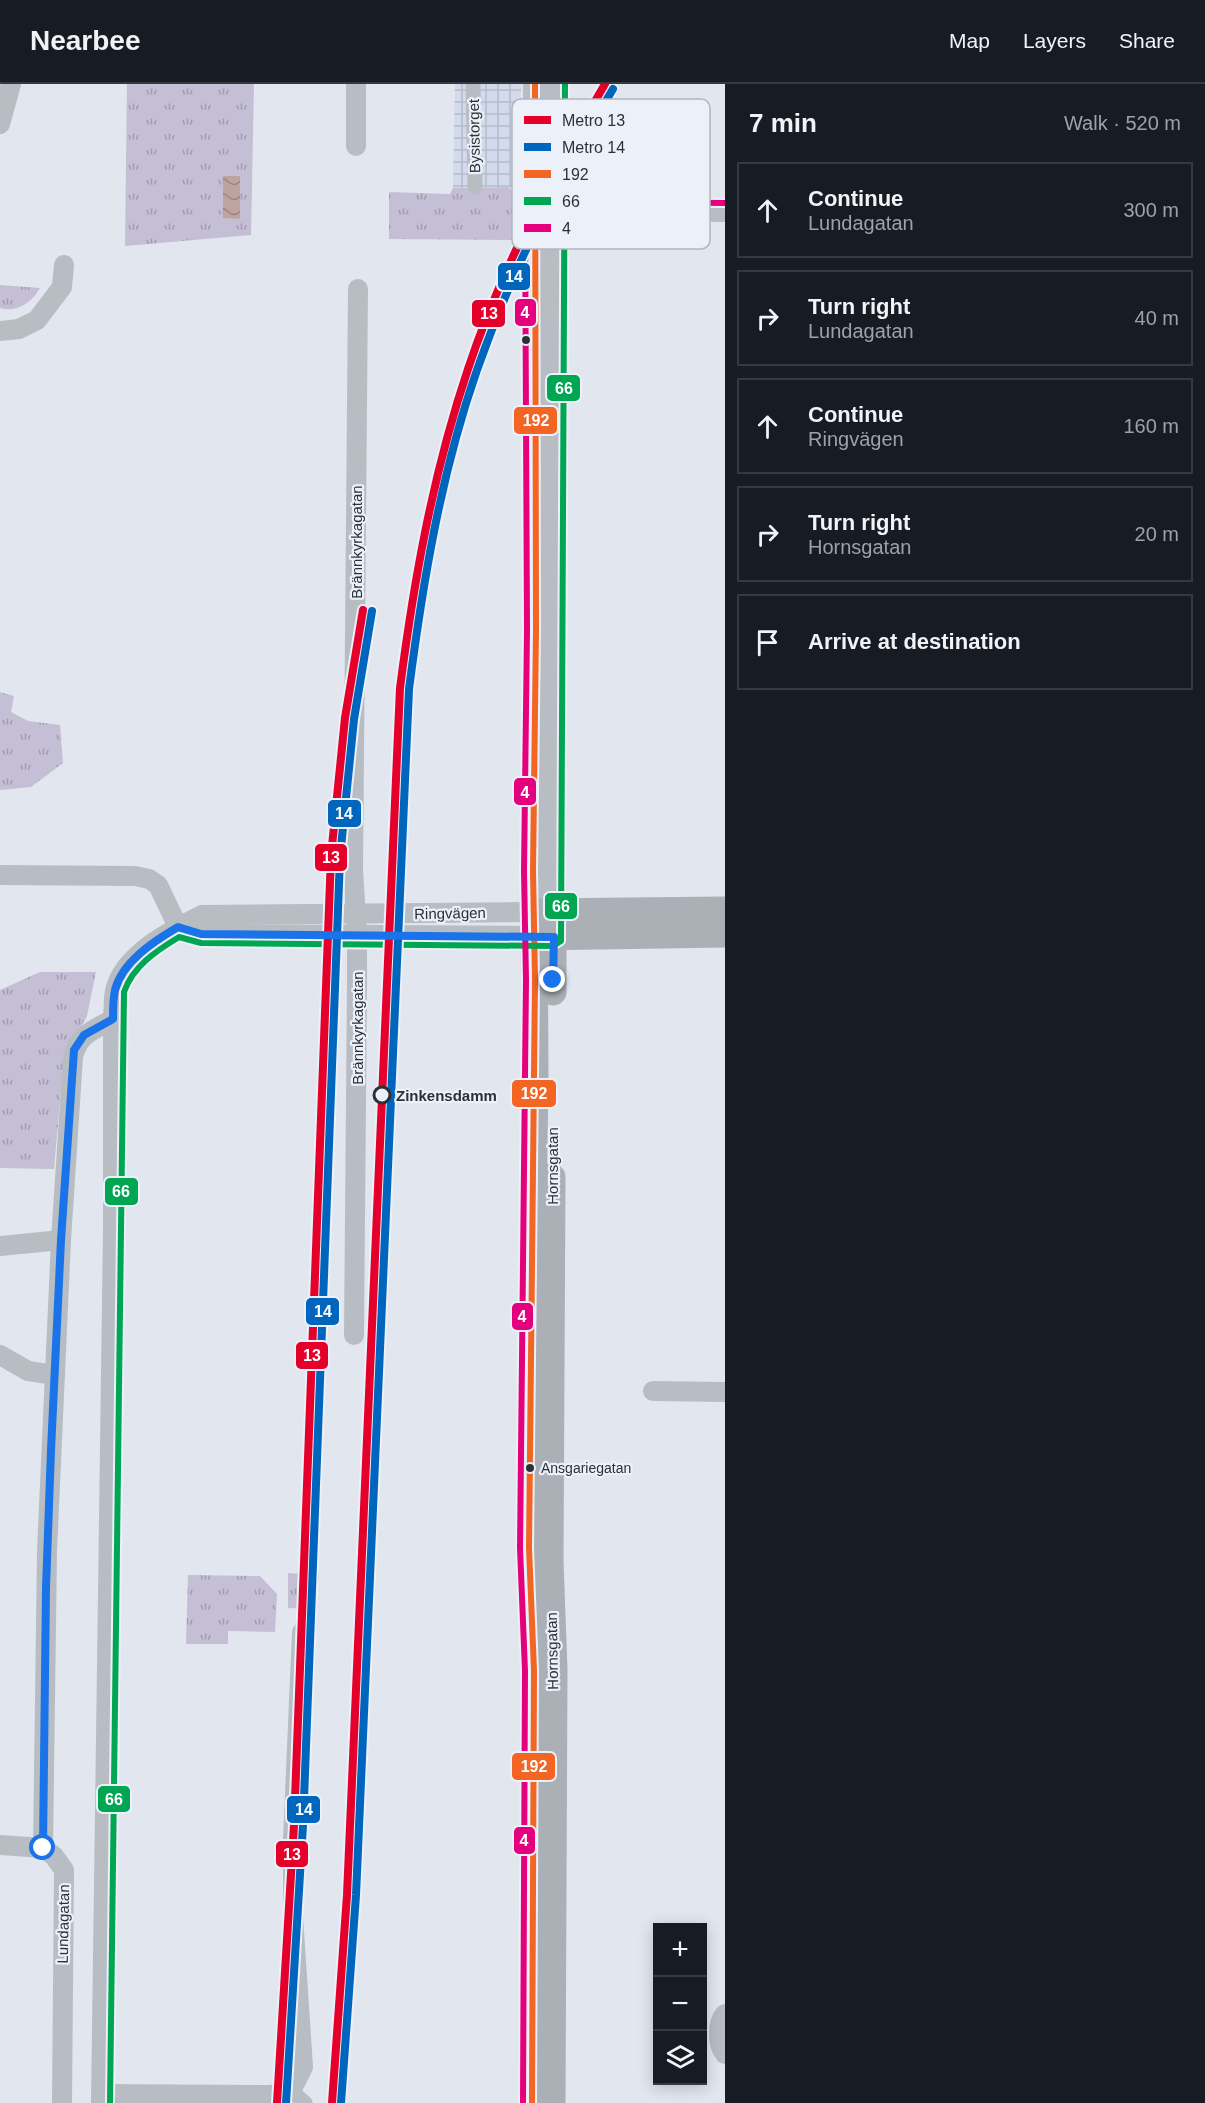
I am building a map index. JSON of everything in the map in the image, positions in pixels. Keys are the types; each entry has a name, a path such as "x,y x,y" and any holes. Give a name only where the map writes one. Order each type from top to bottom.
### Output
{"main road":[{"name":"Ringvägen","path":"544,924 725,910"},
{"name":"Ringvägen","path":"544,924 725,934"},
{"name":"Hornsgatan","path":"542,2094 534,1671 529,1548 544,924"}],"street":[{"path":"0,124 11,84"},
{"path":"356,84 356,146"},
{"name":"Bysistorget","path":"473,84 475,187"},
{"name":"Hornsgatan","path":"535,84 536,99"},
{"name":"Hornsgatan","path":"555,99 556,84"},
{"path":"710,212 725,212"},
{"name":"Hornsgatan","path":"543,249 536,630 544,924"},
{"path":"0,331 19,329 37,320 62,287 64,265"},
{"name":"Brännkyrkagatan","path":"354,1335 357,935 352,869 358,289"},
{"path":"0,875 135,876 149,879 158,885 178,927"},
{"name":"Ringvägen","path":"113,1019 115,990 123,973 134,960 158,938 202,915 356,914 544,924"},
{"name":"Ringvägen","path":"178,927 201,934 357,935 544,924"},
{"path":"0,1845 43,1848 47,1560 61,1240 72,1058 74,1050 84,1035 113,1019 113,1228 101,2098 270,2095 298,2097 303,2067 293,1916 293,1840 302,1632"},
{"path":"0,1246 61,1240"},
{"path":"0,1355 28,1371 55,1375"},
{"path":"653,1390 725,1392"},
{"name":"Lundagatan","path":"43,1848 54,1856 64,1870 62,2103"},
{"path":"725,2014 720,2020 720,2043 725,2054"}],"green space":[{"path":"127,84 254,84 251,235 125,246"},
{"path":"508,187 512,190 512,240 389,239 389,192 450,194 453,188"},
{"path":"0,285 40,288 24,305 7,309 0,308"},
{"path":"0,692 14,696 11,712 28,721 60,725 63,763 31,787 0,790"},
{"path":"40,972 96,972 87,1016 64,1056 54,1169 0,1168 0,990"},
{"path":"288,1573 319,1575 315,1609 288,1608"},
{"path":"188,1575 260,1576 277,1594 275,1632 228,1631 228,1644 186,1644"}],"shaded area":[{"path":"455,84 521,84 521,99 512,99 512,188 453,188"}],"water":[{"path":"223,176 240,176 240,219 223,218"}],"metro line":[{"name":"13","path":"597,99 605,84"},
{"name":"14","path":"607,99 613,89"},
{"name":"13","path":"332,2103 347,1895 400,688 426,527 445,448 481,332 517,249"},
{"name":"14","path":"341,2103 356,1895 409,689 427,568 453,448 486,345 526,249"},
{"name":"13","path":"277,2103 294,1825 331,856 345,718 363,610"},
{"name":"14","path":"286,2103 303,1825 340,857 354,719 372,611"}],"transit line":[{"name":"192","path":"535,84 535,99"},
{"name":"66","path":"565,84 565,99"},
{"name":"4","path":"710,203 725,203"},
{"name":"4","path":"523,2103 525,1671 520,1548 526,980 524,871 527,630 525,249"},
{"name":"192","path":"532,2103 534,1671 529,1548 535,980 533,871 536,630 535,249"},
{"name":"66","path":"110,2103 124,992 139,967 179,937 201,943 553,946 561,941 564,249"}],"place":[{"name":"Zinkensdamm","path":"382,1095"},
{"name":"Ansgariegatan","path":"530,1468"}],"route":[{"path":"43,1848 46,1588 51,1450 61,1240 74,1050 84,1035 113,1019 115,990 123,973 158,938 178,927 201,934 554,937 553,980"}]}
